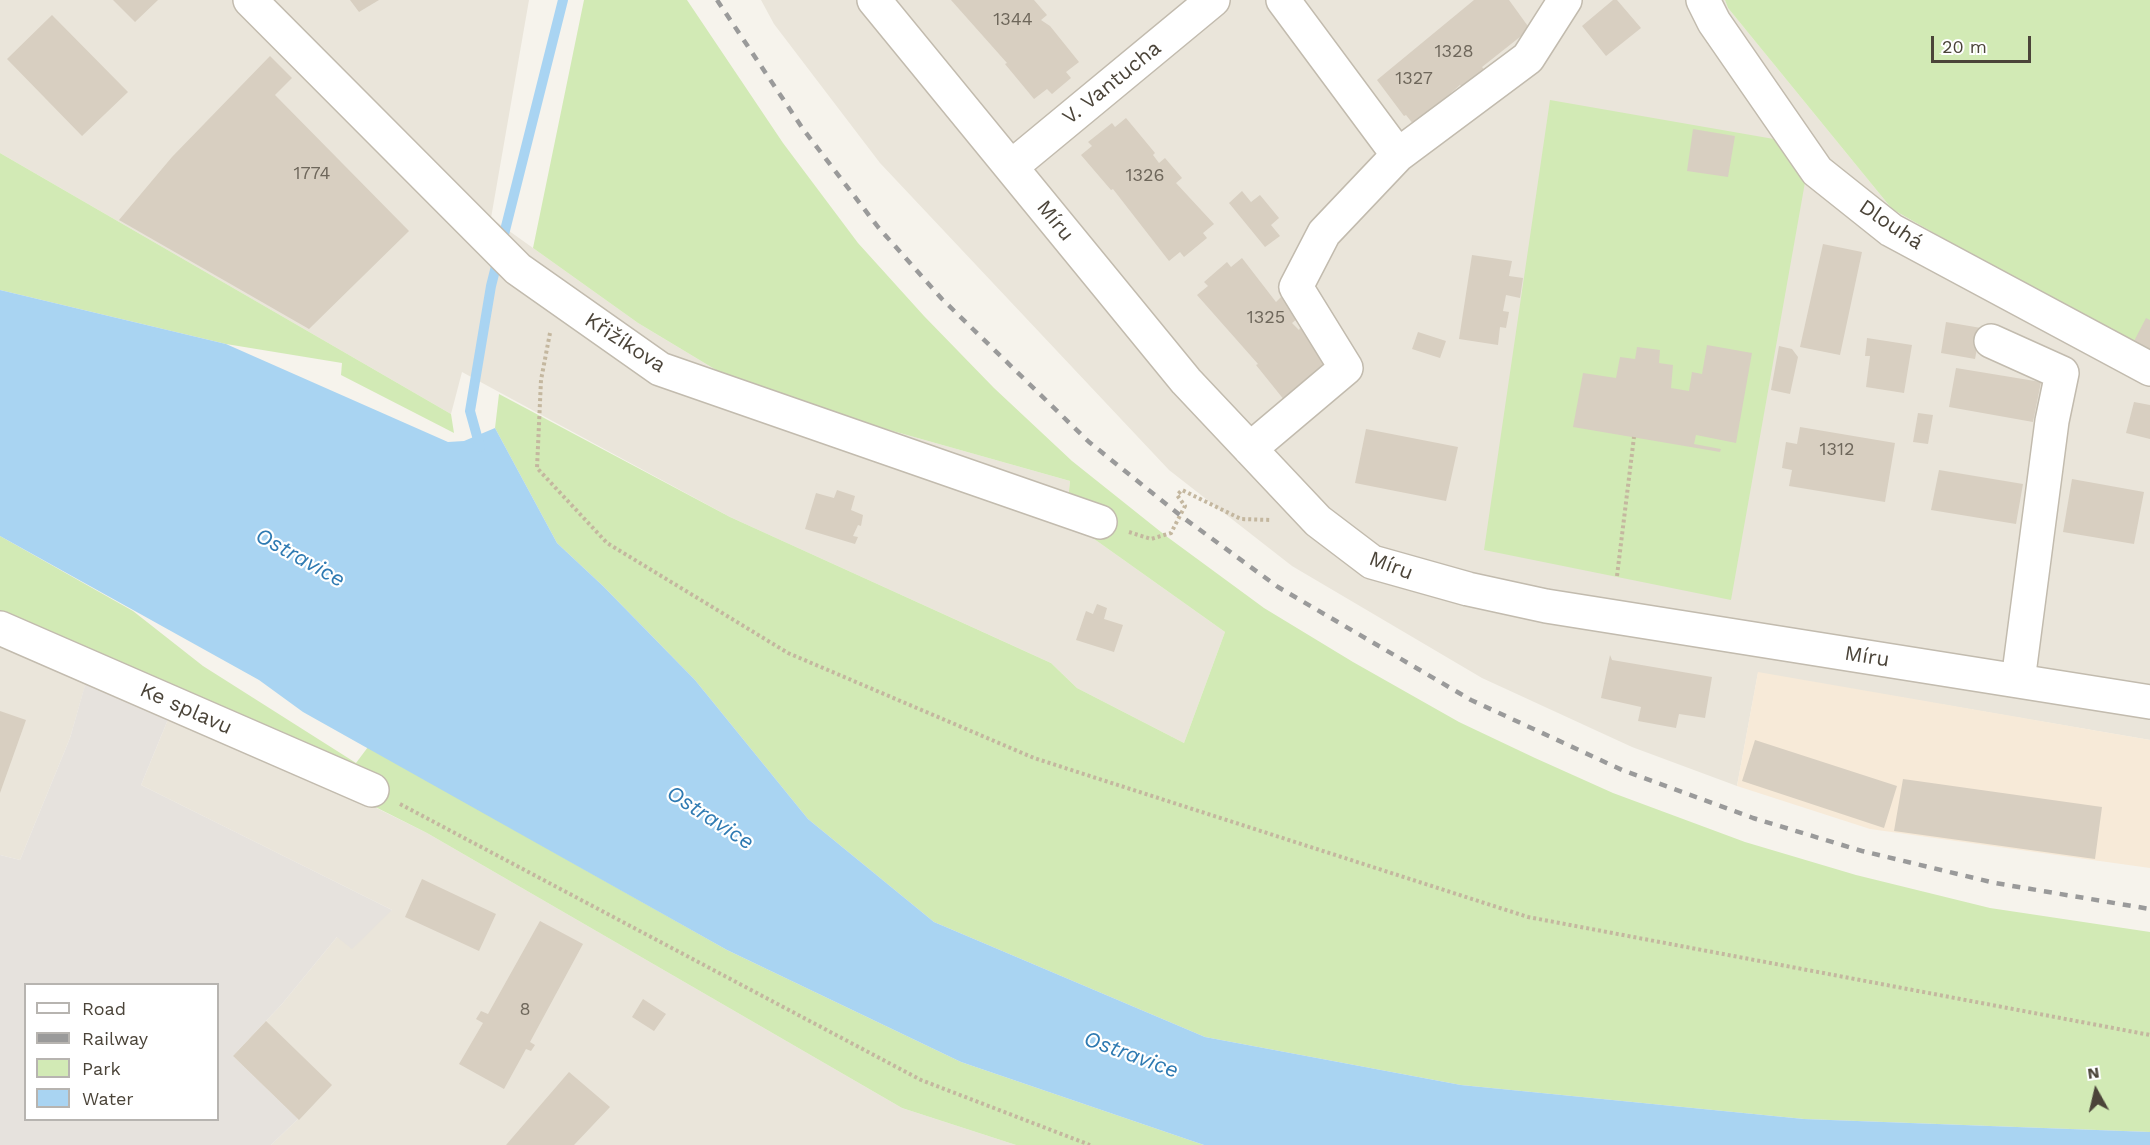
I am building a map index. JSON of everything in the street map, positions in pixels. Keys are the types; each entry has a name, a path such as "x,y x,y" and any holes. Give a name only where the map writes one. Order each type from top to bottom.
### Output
{"street":[{"name":"Křižíkova","path":"250,0 518,269 660,369 1100,522"},
{"name":"Míru","path":"874,0 1186,381 1318,521 1372,562 1468,590 1546,606 2150,702"},
{"name":"V. Vantucha","path":"1011,167 1214,0"},
{"path":"1283,0 1398,155"},
{"path":"1250,449 1346,368 1296,288 1324,233 1398,155 1528,58 1565,0"},
{"name":"Dlouhá","path":"1703,0 1714,22 1817,171 1891,230 2150,369"},
{"path":"1991,341 2062,373 2052,421 2018,681"},
{"name":"Ke splavu","path":"0,628 372,790"}],"path":[{"path":"558,297 541,380 537,468 607,543 788,653 1034,758 1528,918 2150,1035"},
{"path":"1617,576 1634,437"},
{"path":"1100,522 1151,539 1171,532 1185,506 1177,495 1182,490 1241,519 1318,521"},
{"path":"372,790 921,1080 1090,1145"}],"shaded area":[{"path":"0,0 529,0 491,218 638,323 751,391 1070,481 1066,519 1225,632 1184,743 1077,688 1051,663 730,517 462,372 451,414 0,153"},
{"path":"761,0 1725,0 1728,8 1892,209 2150,357 2150,740 1758,673 1737,786 1632,747 1482,678 1292,566 1169,470 880,163 774,24"},
{"path":"0,618 93,658 70,738 20,860 0,855"},
{"path":"1758,672 2150,740 2150,868 1870,829 1737,786"},
{"path":"87,678 169,717 141,785 392,910 352,949 337,937 282,1004 233,1056 298,1119 271,1145 0,1145 0,855 20,860 70,738"},
{"path":"169,717 338,789 427,833 902,1108 1016,1145 271,1145 298,1119 233,1056 282,1004 337,937 392,910 141,785"}],"green space":[{"path":"584,0 687,0 783,143 858,243 924,316 994,388 1072,461 1166,536 1264,608 1353,662 1459,722 1535,758 1613,793 1745,842 1856,875 1990,908 2150,932 2150,1132 1804,1119 1461,1085 1205,1037 934,922 808,819 695,680 603,586 557,543 495,428 499,394 730,517 1051,663 1077,688 1184,743 1225,632 1066,519 1070,481 751,391 638,323 533,248"},
{"path":"1725,0 2150,0 2150,357 1892,209 1728,8"},
{"path":"1550,100 1791,142 1807,171 1731,600 1484,550"},
{"path":"0,153 451,414 454,433 341,375 342,363 226,344 0,290"},
{"path":"0,536 133,611 203,666 356,763 368,747 727,950 961,1062 1204,1145 1016,1145 902,1108 427,833 0,618"}],"water":[{"name":"Ostravice","path":"0,290 226,344 448,442 464,441 495,428 557,543 603,586 695,680 808,819 934,922 1205,1037 1461,1085 1804,1119 2150,1132 2150,1145 1204,1145 961,1062 727,950 303,712 259,680 0,536"}],"building":[{"path":"113,0 158,0 135,22"},
{"path":"350,0 379,0 359,12"},
{"path":"951,0 1034,0 1047,15 1041,20 1050,26 1079,62 1066,72 1071,78 1052,94 1047,89 1034,99 1005,64 1007,63"},
{"path":"1474,0 1509,0 1530,29 1482,67 1490,76 1468,94 1460,85 1414,125 1406,115 1404,116 1377,80"},
{"path":"1613,0 1617,0 1641,28 1606,56 1582,26"},
{"path":"52,15 128,92 82,136 7,59"},
{"path":"270,56 292,78 275,95 409,231 309,329 119,220 172,157"},
{"path":"1126,118 1155,153 1153,155 1159,163 1165,158 1182,178 1176,183 1214,224 1203,233 1207,238 1184,257 1180,252 1169,261 1113,189 1111,190 1081,155 1092,146 1088,142 1112,123 1115,127"},
{"path":"1693,129 1735,136 1728,177 1687,171"},
{"path":"1242,191 1251,202 1260,195 1279,218 1271,225 1280,236 1265,247 1229,203"},
{"path":"1823,244 1862,252 1840,355 1800,347"},
{"path":"1472,255 1512,261 1509,276 1523,278 1520,298 1506,295 1503,311 1509,312 1506,328 1500,327 1498,345 1459,339"},
{"path":"1242,258 1276,302 1281,297 1298,318 1292,323 1299,330 1300,328 1330,364 1285,401 1256,365 1258,364 1197,295 1208,286 1204,282 1227,262 1231,267"},
{"path":"2146,318 2150,320 2150,352 2133,343"},
{"path":"1946,322 1981,328 1975,359 1941,353"},
{"path":"1418,332 1446,341 1440,358 1412,349"},
{"path":"1867,338 1912,345 1904,393 1866,387 1870,356 1865,356"},
{"path":"1707,345 1752,353 1736,443 1696,435 1694,444 1721,449 1720,452 1573,427 1583,373 1616,378 1620,357 1635,359 1637,347 1660,350 1659,363 1673,365 1671,388 1689,391 1692,372 1702,374"},
{"path":"1779,346 1792,349 1798,357 1790,394 1771,390"},
{"path":"1956,368 2041,382 2033,422 1949,407"},
{"path":"2134,402 2150,405 2150,439 2126,433"},
{"path":"1918,413 1933,415 1928,444 1913,442"},
{"path":"1800,427 1895,443 1885,502 1789,486 1792,470 1782,468 1786,442 1797,444"},
{"path":"1366,429 1458,447 1446,501 1355,483"},
{"path":"1939,470 2023,484 2016,524 1931,510"},
{"path":"2072,479 2144,492 2134,544 2063,532"},
{"path":"837,490 855,496 851,510 863,515 861,526 858,525 853,536 858,537 855,544 805,529 816,493 834,498"},
{"path":"1097,604 1107,608 1104,619 1123,625 1114,652 1076,640 1086,611 1093,614"},
{"path":"1610,655 1612,660 1712,677 1705,718 1679,714 1676,728 1638,721 1641,707 1601,698"},
{"path":"0,711 26,720 0,793"},
{"path":"1755,740 1897,786 1884,828 1742,781"},
{"path":"1903,779 2102,807 2095,859 1894,831"},
{"path":"422,879 496,914 479,951 405,917"},
{"path":"540,921 583,944 530,1042 535,1045 531,1051 526,1049 504,1089 459,1064 483,1023 476,1019 481,1011 488,1014"},
{"path":"643,999 666,1014 654,1031 632,1017"},
{"path":"266,1021 332,1085 299,1120 233,1056"},
{"path":"569,1072 610,1107 574,1145 506,1145"}],"waterway":[{"path":"480,447 470,411 491,286 563,0"}],"railway":[{"path":"717,0 803,129 878,227 942,299 1089,442 1181,516 1278,587 1471,700 1622,770 1753,818 1862,851 1995,883 2150,909"}]}
